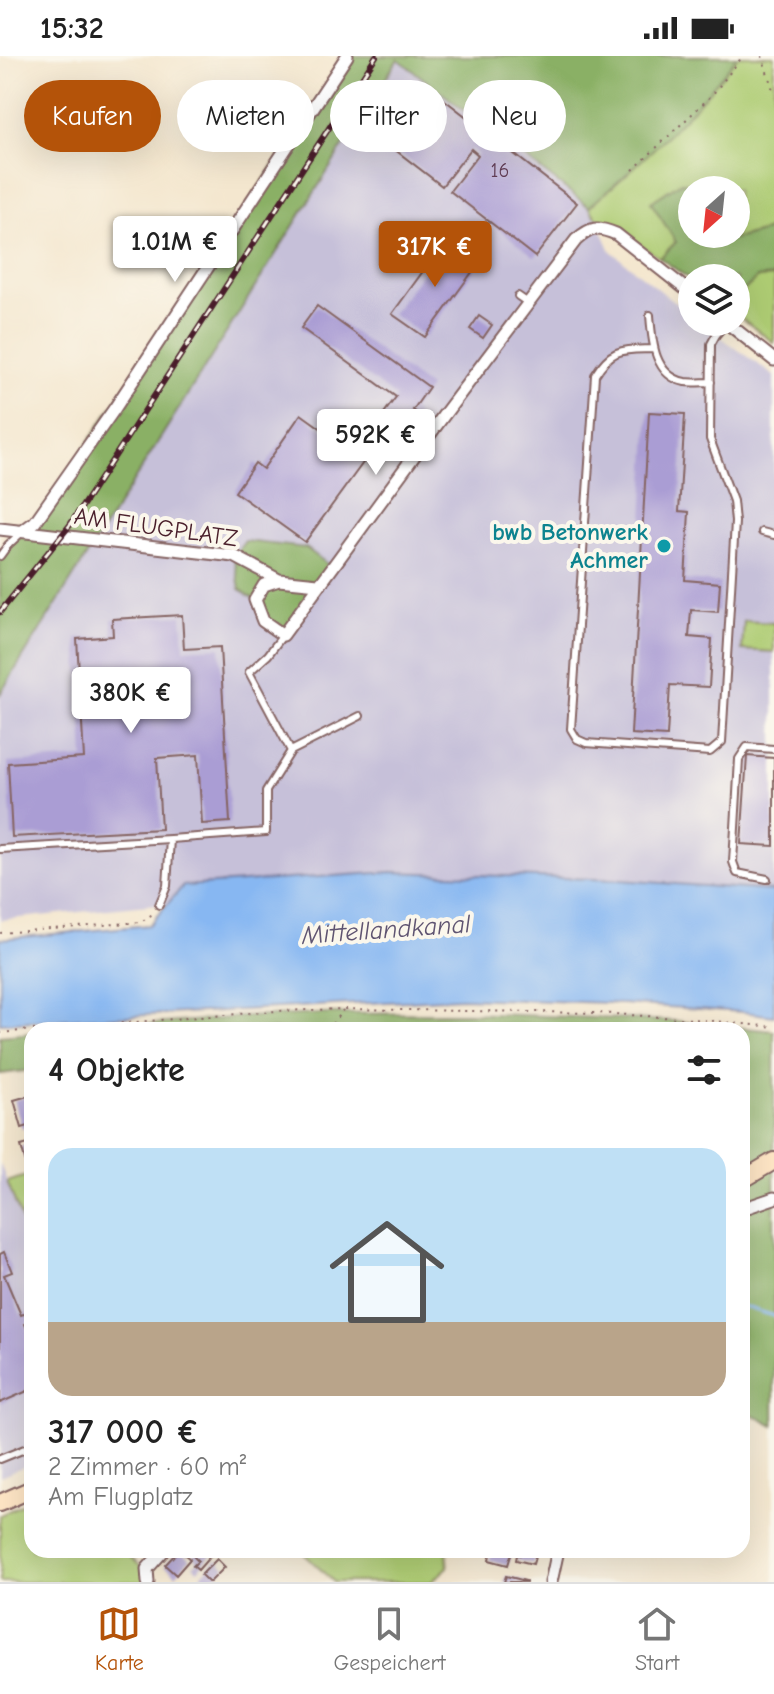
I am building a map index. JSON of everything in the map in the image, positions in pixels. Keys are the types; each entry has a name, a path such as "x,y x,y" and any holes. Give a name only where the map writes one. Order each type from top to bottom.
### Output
{"main road":[{"path":"750,1175 774,1161"},
{"path":"0,1503 24,1492"}],"street":[{"path":"23,531 35,522 115,408 347,56"},
{"path":"279,580 264,585 255,600 263,621 283,635 523,300 588,230 602,229 616,234 678,283"},
{"path":"744,336 774,360"},
{"name":"AM FLUGPLATZ","path":"0,529 234,556 279,580 318,584"},
{"path":"750,1206 774,1198"},
{"path":"148,1582 147,1569 157,1558"},
{"path":"551,1582 556,1558"}],"lane":[{"path":"650,315 653,349 665,373 684,382 711,382"},
{"path":"653,349 621,350 604,359 595,375 571,729 577,739 586,743 710,752 722,742 735,522 733,501 710,439 711,344 716,336"},
{"path":"0,556 23,531"},
{"path":"762,532 774,535"},
{"path":"283,635 268,655 249,672 291,751"},
{"path":"0,849 266,832 266,791 291,751 360,716"},
{"path":"767,879 737,873 733,862 739,759 747,747 774,749"},
{"path":"159,905 167,886 170,839"},
{"path":"0,1459 24,1449"}],"path":[{"path":"633,170 712,95 743,56"},
{"path":"762,56 774,93"},
{"path":"0,933 141,922 154,914 159,905"},
{"path":"135,1022 344,1009 598,1013 724,1022"},
{"path":"333,1022 344,1009"},
{"path":"750,1025 774,1027"},
{"path":"0,1033 24,1031"}],"shaded area":[{"path":"399,59 426,80 386,80"},
{"path":"447,96 463,109 463,152 518,152 589,207 611,251 678,305 678,336 719,336 774,376 774,891 620,880 393,872 183,886 168,903 0,920 0,694 341,152 447,152"},
{"path":"0,1164 24,1226 24,1466 0,1476"}],"green space":[{"path":"347,56 738,56 667,135 589,207 518,152 566,152 566,80 463,80 463,109 447,97 447,80 425,80 398,59 385,80 331,80"},
{"path":"738,56 774,56 774,229 750,235 750,176 678,176 676,242 660,258 596,217 589,207 704,96"},
{"path":"330,81 330,152 340,152 0,694 0,559 23,531 35,522 283,152 314,152 314,105"},
{"path":"678,184 678,248 750,248 750,235 774,229 774,276 757,278 750,285 750,264 678,264 678,271 660,258 676,242 651,202"},
{"path":"774,276 774,343 750,325 750,285 757,278"},
{"path":"245,541 306,548 331,567 283,635 263,621 255,600 240,589 234,556"},
{"path":"744,621 774,623 774,652 742,650"},
{"path":"466,1013 686,1022 179,1022 322,1014"},
{"path":"750,1029 774,1031 774,1426 750,1413"},
{"path":"24,1034 24,1071 0,1074 0,1036"},
{"path":"24,1177 24,1226 7,1182"},
{"path":"24,1503 24,1558 131,1558 153,1577 144,1582 0,1582 0,1515"},
{"path":"308,1558 447,1558 448,1567 431,1582 334,1582"}],"water":[{"name":"Mittellandkanal","path":"393,872 620,880 774,891 774,1016 608,1003 462,998 0,1023 0,939 149,925 183,886"}],"building":[{"path":"447,102 463,114 463,152 469,152 442,186 398,152 447,152"},
{"path":"474,152 511,152 577,203 535,257 450,191 478,155"},
{"path":"445,241 478,264 425,337 392,314"},
{"path":"317,306 429,387 413,410 417,413 391,447 370,432 396,397 301,328"},
{"path":"479,316 492,325 483,338 470,329"},
{"name":"bwb Betonwerk Achmer","path":"649,412 685,414 679,511 689,512 685,580 720,583 718,612 691,610 689,637 712,639 709,687 670,685 667,736 631,734"},
{"path":"301,414 365,460 305,542 235,492 255,463 263,469"},
{"path":"182,615 184,649 220,647 230,822 202,824 198,755 157,758 161,829 12,837 8,763 84,758 77,639 113,636 112,619"},
{"path":"747,756 774,758 774,846 741,844"},
{"path":"24,1097 24,1127 22,1128 14,1100"},
{"path":"4,1252 12,1272 4,1275 21,1315 24,1314 24,1392 0,1403 0,1254"},
{"path":"172,1558 190,1559 176,1575 165,1565"},
{"path":"195,1558 209,1558 198,1570 193,1566 198,1561"},
{"path":"489,1558 510,1558 508,1565"},
{"path":"516,1558 535,1558 533,1564"},
{"path":"217,1559 225,1567 208,1582 201,1575"},
{"path":"506,1576 526,1581 526,1582 504,1582"}],"waterway":[{"path":"750,1308 774,1316"}],"railway":[{"path":"0,612 70,525 376,56"}],"place":[{"name":"bwb Betonwerk Achmer","path":"664,546"}]}
